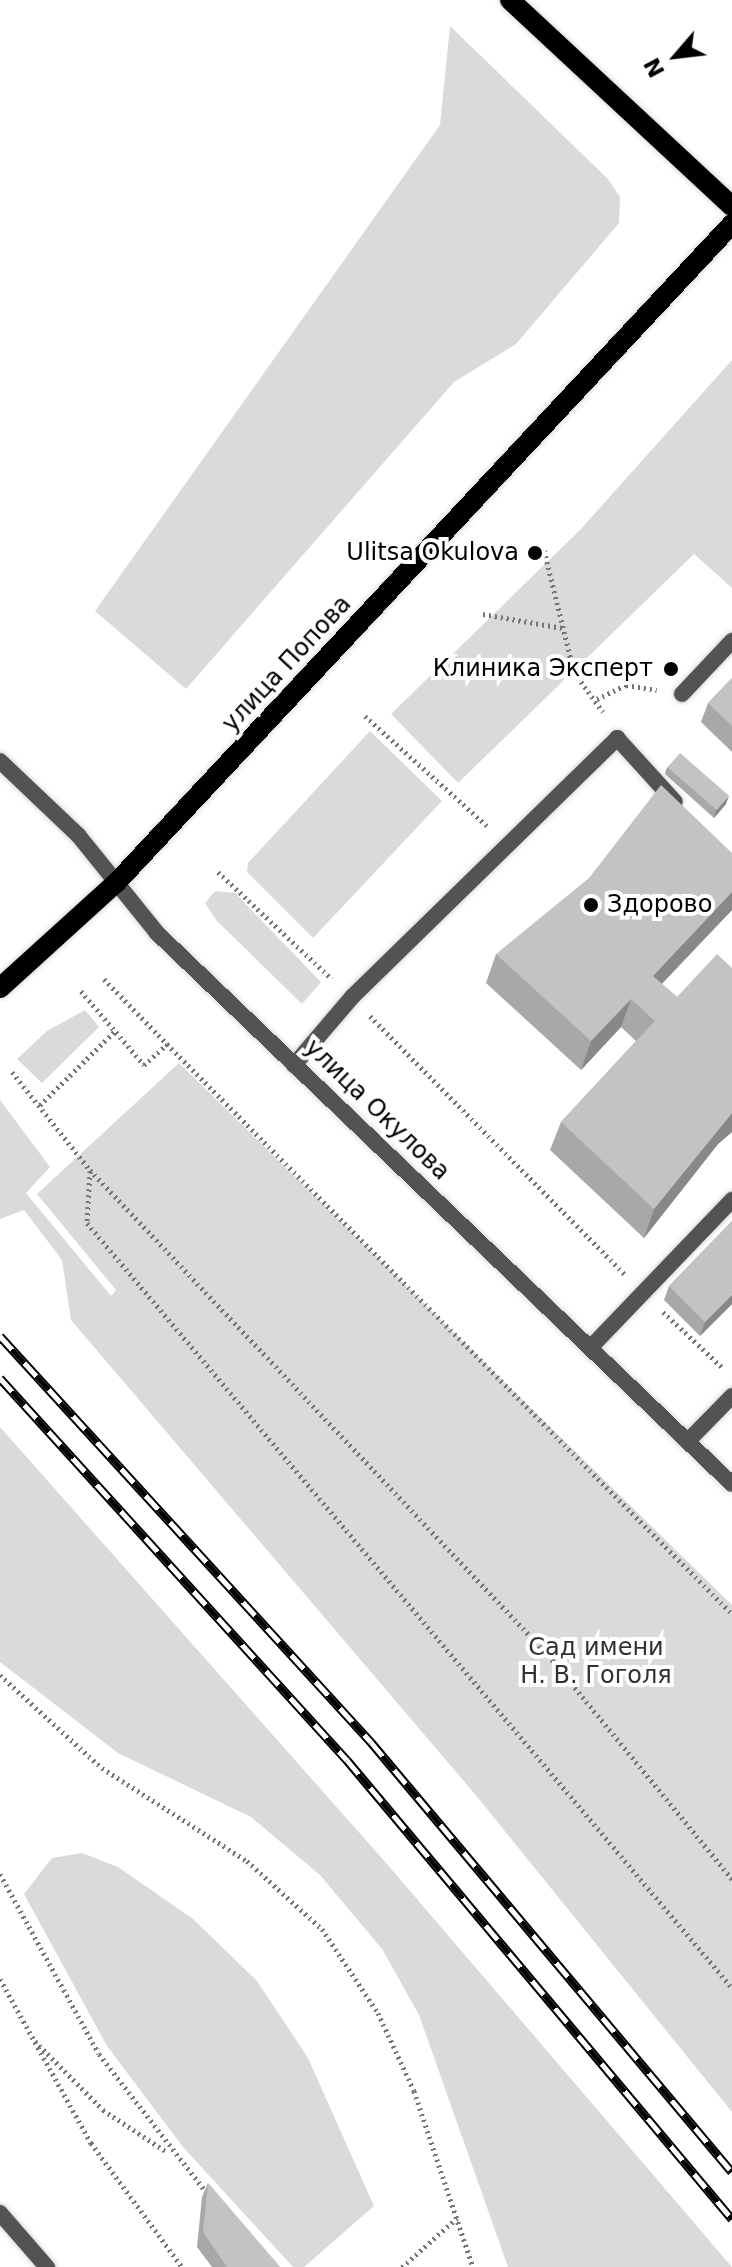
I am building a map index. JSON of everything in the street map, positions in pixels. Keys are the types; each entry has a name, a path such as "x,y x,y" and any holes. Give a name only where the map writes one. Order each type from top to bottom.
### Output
{"main road":[{"path":"510,0 732,206"},
{"name":"улица Попова","path":"0,988 116,883 732,224"}],"street":[{"path":"682,694 732,641"},
{"path":"294,1065 352,997 506,843 617,738 690,818"},
{"name":"улица Окулова","path":"0,761 116,883 157,933 732,1484"},
{"path":"591,1347 732,1200"},
{"path":"688,1441 732,1396"},
{"path":"0,2213 47,2267"}],"path":[{"path":"544,550 574,672 597,699 617,738"},
{"path":"483,614 563,628"},
{"path":"597,699 626,685 682,694"},
{"path":"365,716 506,843"},
{"path":"218,872 352,997 644,1294 732,1377"},
{"path":"104,979 732,1614"},
{"path":"81,991 144,1065 167,1044"},
{"path":"40,1105 116,1030"},
{"path":"12,1072 90,1170 548,1655 732,1879"},
{"path":"90,1170 87,1223 732,1988"},
{"path":"0,1675 102,1768 247,1861 322,1929 396,2052 473,2267"},
{"path":"0,1874 99,2054 171,2155 211,2196"},
{"path":"0,1979 91,2143 182,2267"},
{"path":"24,2027 103,2110 171,2155"},
{"path":"402,2267 457,2218"}],"green space":[{"path":"450,26 608,179 620,197 619,223 516,344 454,382 186,689 95,611 440,125"},
{"path":"732,360 732,588 694,554 458,783 391,714 580,530"},
{"path":"370,731 442,801 313,938 247,872 248,863"},
{"path":"215,891 235,893 321,982 302,1004 217,921 205,903"},
{"path":"85,1010 99,1027 42,1083 17,1059 47,1031"},
{"name":"Сад имени Н. В. Гоголя","path":"179,1063 732,1605 732,2112 474,1793 71,1320 62,1260 24,1210 0,1219 0,1100 50,1167 26,1193 111,1296 116,1290 37,1194"},
{"path":"0,1427 387,1864 732,2267 508,2267 419,2015 382,1949 320,1875 251,1817 118,1753 0,1662"},
{"path":"82,1853 118,1867 193,1919 257,1981 308,2058 374,2206 304,2267 293,2267 183,2147 107,2046 24,1894 52,1858"}],"building":[{"path":"732,678 732,726 708,703"},
{"path":"680,753 729,796 717,810 668,767"},
{"path":"661,785 732,853 732,892 653,976 677,997 717,954 732,968 732,1113 654,1209 561,1122 655,1021 631,999 591,1041 496,954 589,878"},
{"path":"732,1221 732,1295 705,1322 669,1286"},
{"path":"208,2183 280,2267 227,2267 203,2232"}],"railway":[{"path":"0,1336 371,1742 732,2172"},
{"path":"0,1378 347,1760 732,2219"}],"place":[{"name":"Ulitsa Okulova","path":"535,553"},
{"name":"Клиника Эксперт","path":"671,669"},
{"name":"Здорово","path":"591,905"}]}
